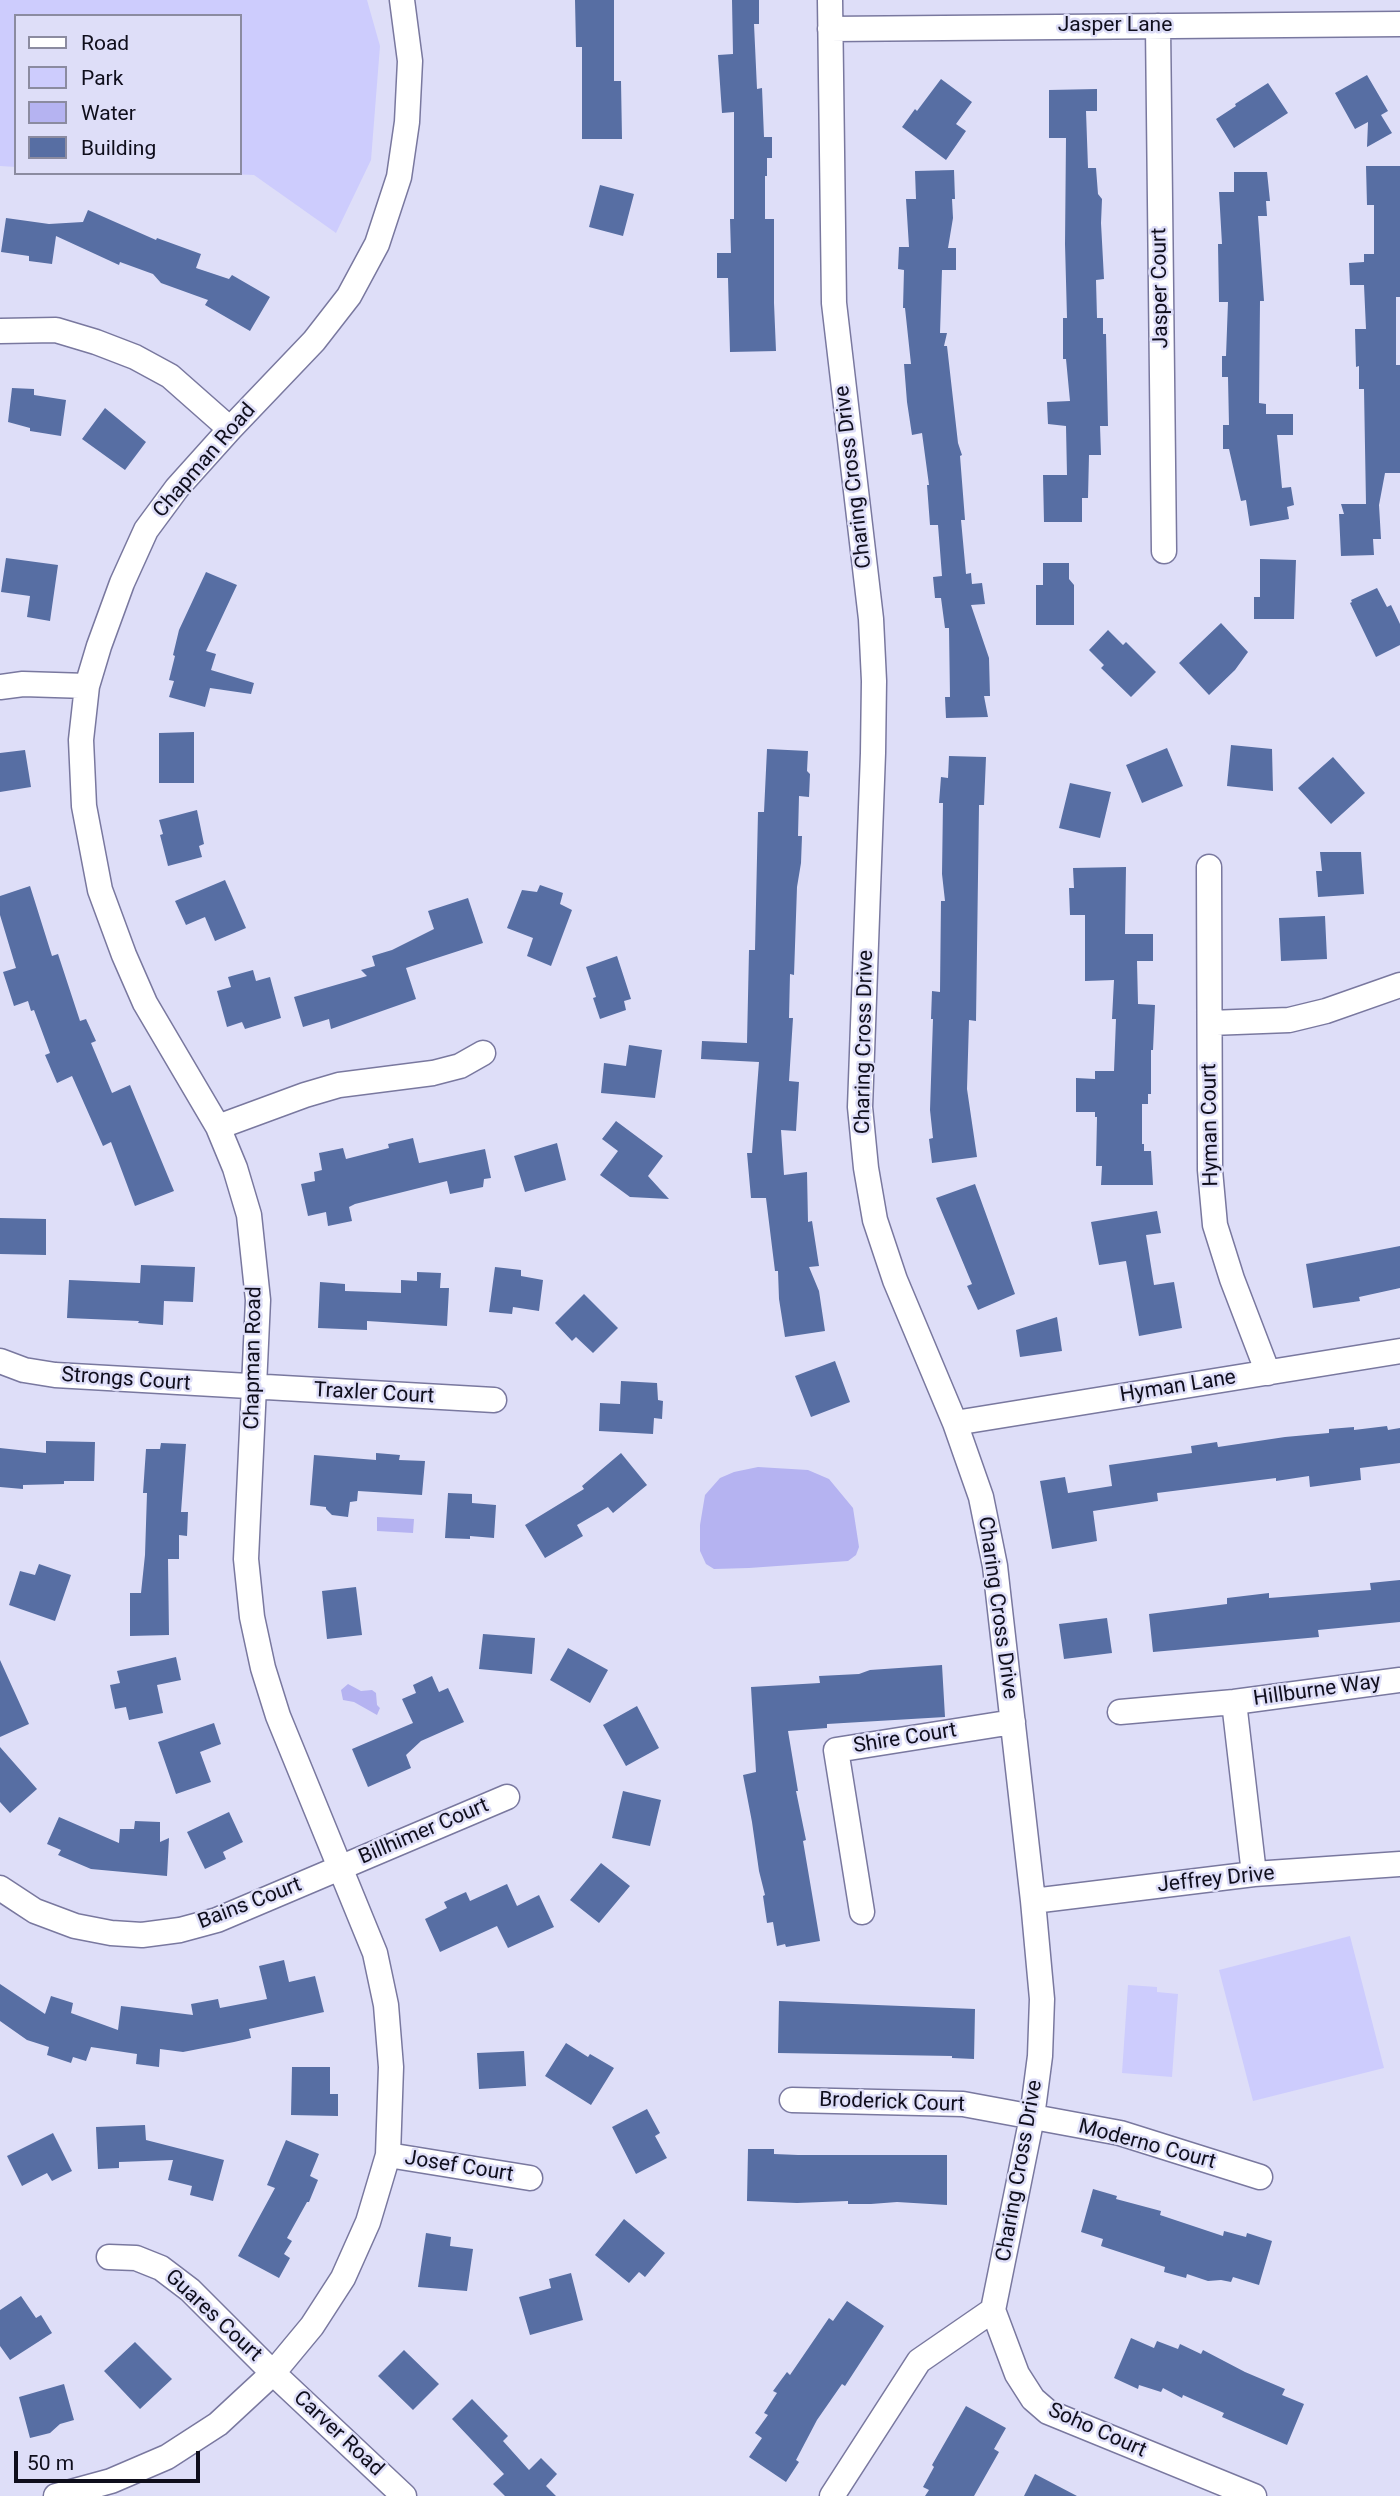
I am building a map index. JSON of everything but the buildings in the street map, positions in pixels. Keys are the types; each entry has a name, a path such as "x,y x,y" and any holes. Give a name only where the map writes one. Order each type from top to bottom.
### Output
{"street":[{"name":"Chapman Road","path":"56,2496 111,2481 167,2457 218,2424 273,2373 312,2326 343,2278 368,2222 388,2155 391,2067 386,2005 375,1953 278,1716 263,1668 252,1617 246,1559 258,1300 249,1215 235,1168 218,1126 145,1003 100,890 84,806 81,740 87,686 99,646 122,583 146,530 177,488 314,341 349,296 377,244 399,177 407,122 410,61 402,0"},
{"name":"Charing Cross Drive","path":"830,0 834,303 869,605 874,681 860,1107 866,1168 875,1220 895,1280 955,1423 981,1497 990,1543 1013,1722 1042,1999 1040,2056 1032,2117 993,2310"},
{"name":"Jasper Lane","path":"830,29 1400,24"},
{"name":"Jasper Court","path":"1157,26 1164,551"},
{"path":"0,331 56,330 135,357 170,376 230,429"},
{"path":"0,687 23,684 87,686"},
{"name":"Hyman Court","path":"1209,867 1210,1170 1216,1225 1268,1373"},
{"path":"1210,1023 1289,1020 1326,1011 1400,985"},
{"path":"218,1126 316,1091 339,1085 433,1073 460,1066 483,1053"},
{"name":"Hyman Lane","path":"955,1423 1400,1351"},
{"name":"Strongs Court","path":"0,1360 24,1370 55,1375 254,1388"},
{"name":"Traxler Court","path":"254,1388 494,1400"},
{"name":"Hillburne Way","path":"1120,1712 1234,1702 1400,1680"},
{"name":"Hillburne Way","path":"1234,1702 1254,1874"},
{"name":"Shire Court","path":"862,1912 835,1750 1013,1722"},
{"name":"Billhimer Court","path":"340,1867 507,1797"},
{"name":"Jeffrey Drive","path":"1033,1901 1254,1874 1400,1864"},
{"name":"Bains Court","path":"0,1888 35,1911 75,1926 111,1933 142,1935 180,1930 217,1920 340,1867"},
{"name":"Broderick Court","path":"793,2100 963,2104 1032,2117"},
{"name":"Moderno Court","path":"1032,2117 1120,2133 1260,2177"},
{"name":"Josef Court","path":"388,2155 530,2178"},
{"name":"Guares Court","path":"109,2256 136,2258 161,2267 190,2290 273,2373"},
{"path":"832,2496 919,2361 993,2310"},
{"name":"Soho Court","path":"993,2310 1017,2374 1032,2399 1048,2413 1254,2496"},
{"name":"Carver Road","path":"273,2373 404,2496"}],"green space":[{"path":"0,0 367,0 380,46 371,160 336,233 254,175 242,174 242,14 14,14 14,167 0,166"},
{"path":"1350,1936 1384,2068 1253,2101 1219,1970"},
{"path":"1128,1985 1157,1987 1157,1992 1178,1994 1172,2077 1122,2073"}],"water":[{"path":"758,1467 808,1470 829,1479 853,1508 859,1547 856,1555 848,1561 749,1568 714,1569 706,1564 700,1551 700,1525 705,1495 720,1478"},
{"path":"377,1517 414,1519 413,1533 377,1531"},
{"path":"348,1684 361,1691 372,1690 376,1693 377,1705 380,1708 377,1715 354,1702 343,1700 341,1690"}]}
